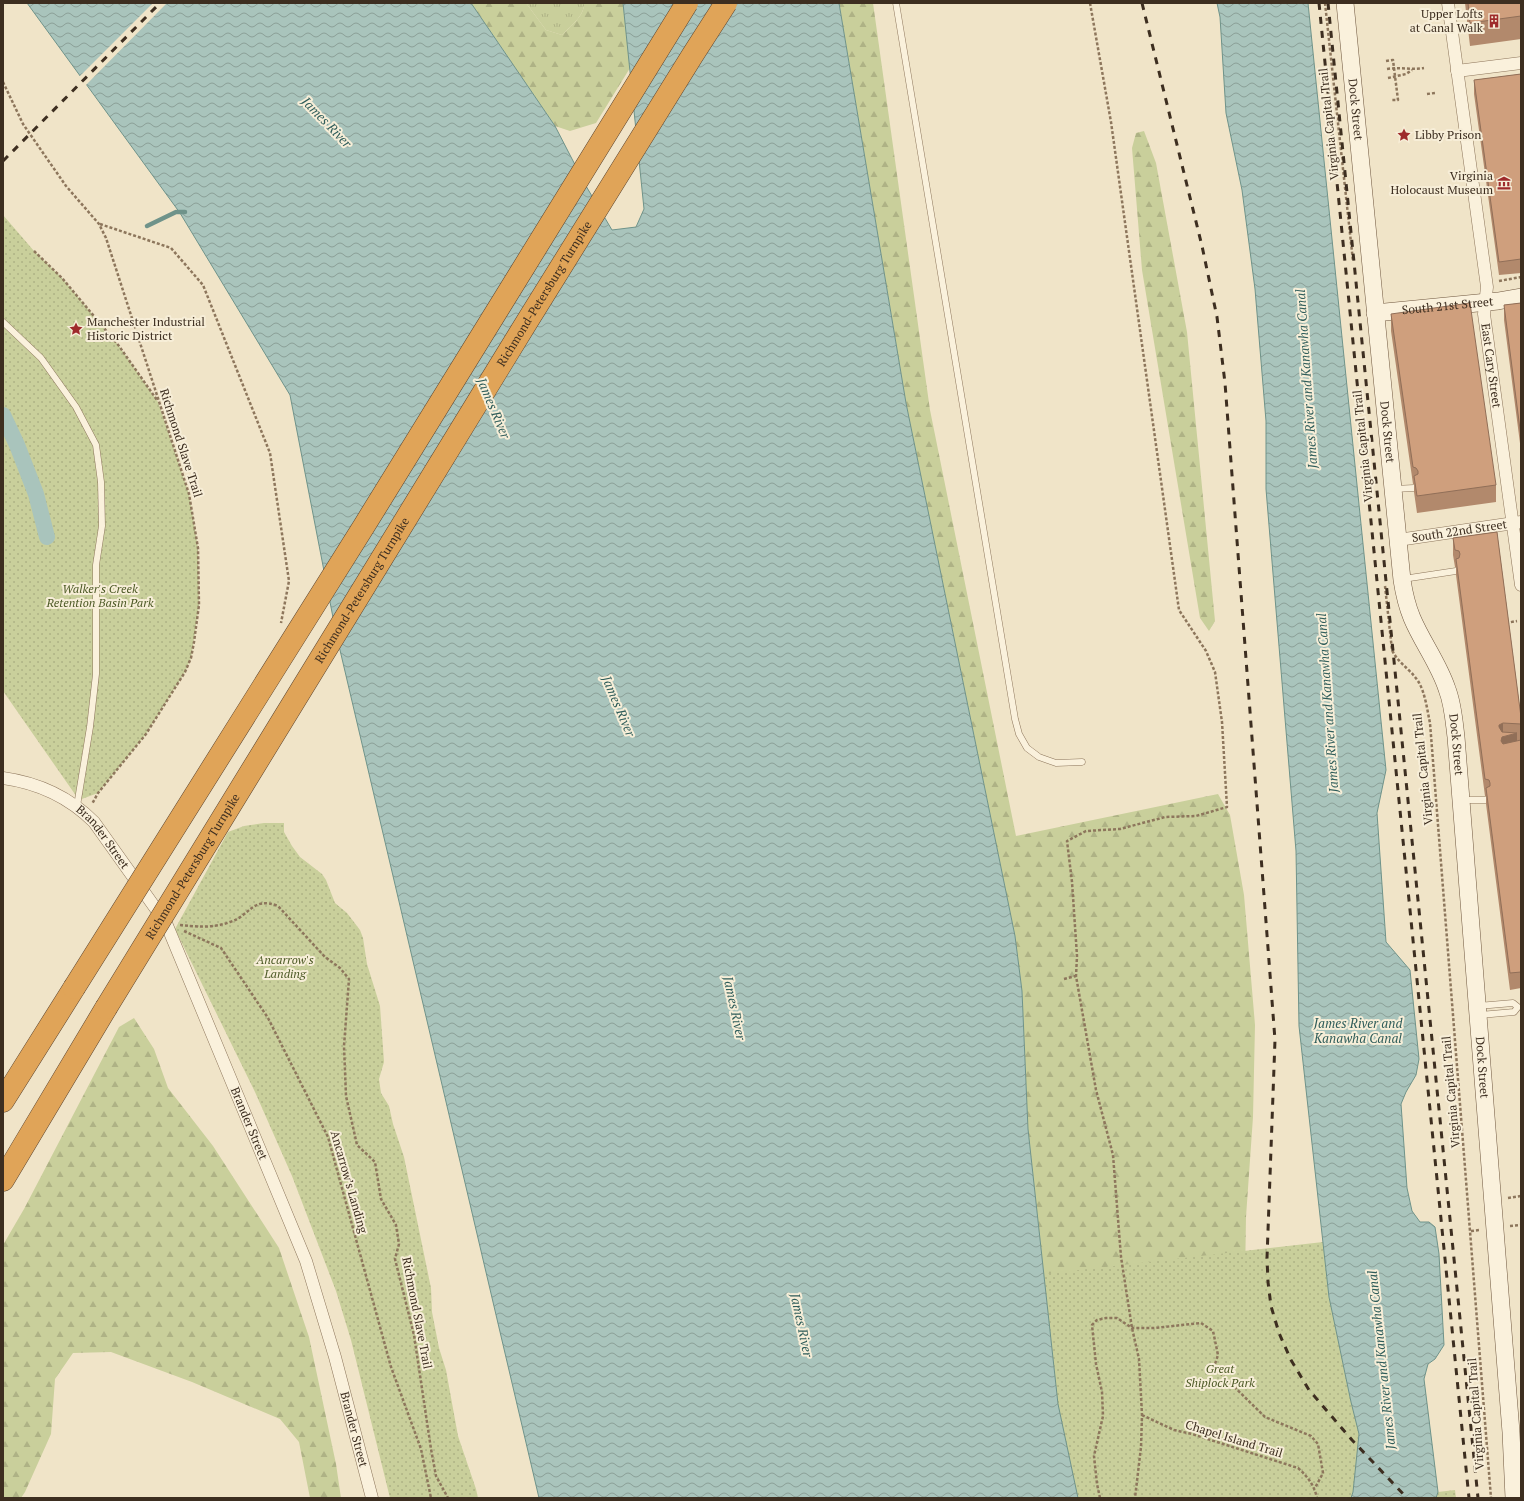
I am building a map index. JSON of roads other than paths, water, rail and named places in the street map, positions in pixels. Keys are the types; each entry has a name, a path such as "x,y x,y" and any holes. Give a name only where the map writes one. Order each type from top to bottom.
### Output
{"highway":[{"path":"3,1101 364,526 687,3"},
{"name":"Richmond-Petersburg Turnpike","path":"3,1180 106,1008 545,293 726,3"},
{"path":"3,1094 32,1054"}],"main road":[{"name":"Dock Street","path":"1345,3 1374,313 1402,580 1407,606 1412,619 1434,658 1448,689 1455,730 1512,1432 1514,1498"},
{"name":"South 21st Street","path":"1374,313 1521,297"}],"street":[{"name":"East Cary Street","path":"1448,3 1487,287 1484,314 1517,523 1521,585"},
{"path":"1457,71 1521,63"},
{"name":"South 22nd Street","path":"1398,540 1517,523"},
{"name":"Brander Street","path":"3,778 27,782 50,790 82,810 103,834 166,923 306,1261 335,1357 372,1498"}],"lane":[{"path":"896,3 1015,719 1019,734 1027,748 1039,757 1056,764 1082,762"},
{"path":"3,322 41,358 76,407 96,445 101,482 102,526 96,565 96,674 82,810"},
{"path":"1393,489 1414,488"},
{"path":"1402,580 1456,571"},
{"path":"1461,800 1486,800"},
{"path":"1513,1003 1520,1007 1514,1012 1478,1010 1513,1003"}],"water":[{"name":"James River","path":"27,3 471,3 555,126 586,186 612,230 636,227 644,209 623,3 839,3 906,403 1015,936 1022,991 1028,1129 1058,1404 1078,1498 539,1498 336,633 290,395 180,213"},
{"name":"James River and Kanawha Canal","path":"1217,3 1308,3 1386,770 1377,813 1386,942 1410,970 1419,1059 1416,1075 1401,1104 1407,1188 1412,1211 1420,1222 1429,1222 1435,1227 1439,1254 1444,1345 1435,1359 1428,1364 1424,1379 1438,1492 1436,1498 1351,1498 1353,1492 1359,1434 1329,1297 1299,1026 1296,851 1266,489 1266,421 1255,289 1242,190 1226,113 1220,17"}],"waterway":[{"path":"147,226 176,212 185,212"},
{"path":"3,415 17,445 36,494 47,537"}],"railway":[{"path":"3,161 160,3"},
{"path":"1142,3 1202,246 1217,317 1225,383 1275,1040 1267,1258 1271,1306 1279,1333 1291,1360 1309,1390 1352,1440 1407,1498"},
{"path":"1319,3 1469,1498"},
{"path":"1328,3 1478,1498"}],"place":[{"name":"Upper Lofts at Canal Walk","path":"1494,21"},
{"name":"Libby Prison","path":"1404,135"},
{"name":"Virginia Holocaust Museum","path":"1504,183"},
{"name":"Manchester Industrial Historic District","path":"76,329"}],"park label":[{"name":"Walker's Creek Retention Basin Park","path":"100,596"},
{"name":"Ancarrow's Landing","path":"285,967"},
{"name":"Great Shiplock Park","path":"1220,1376"}]}
